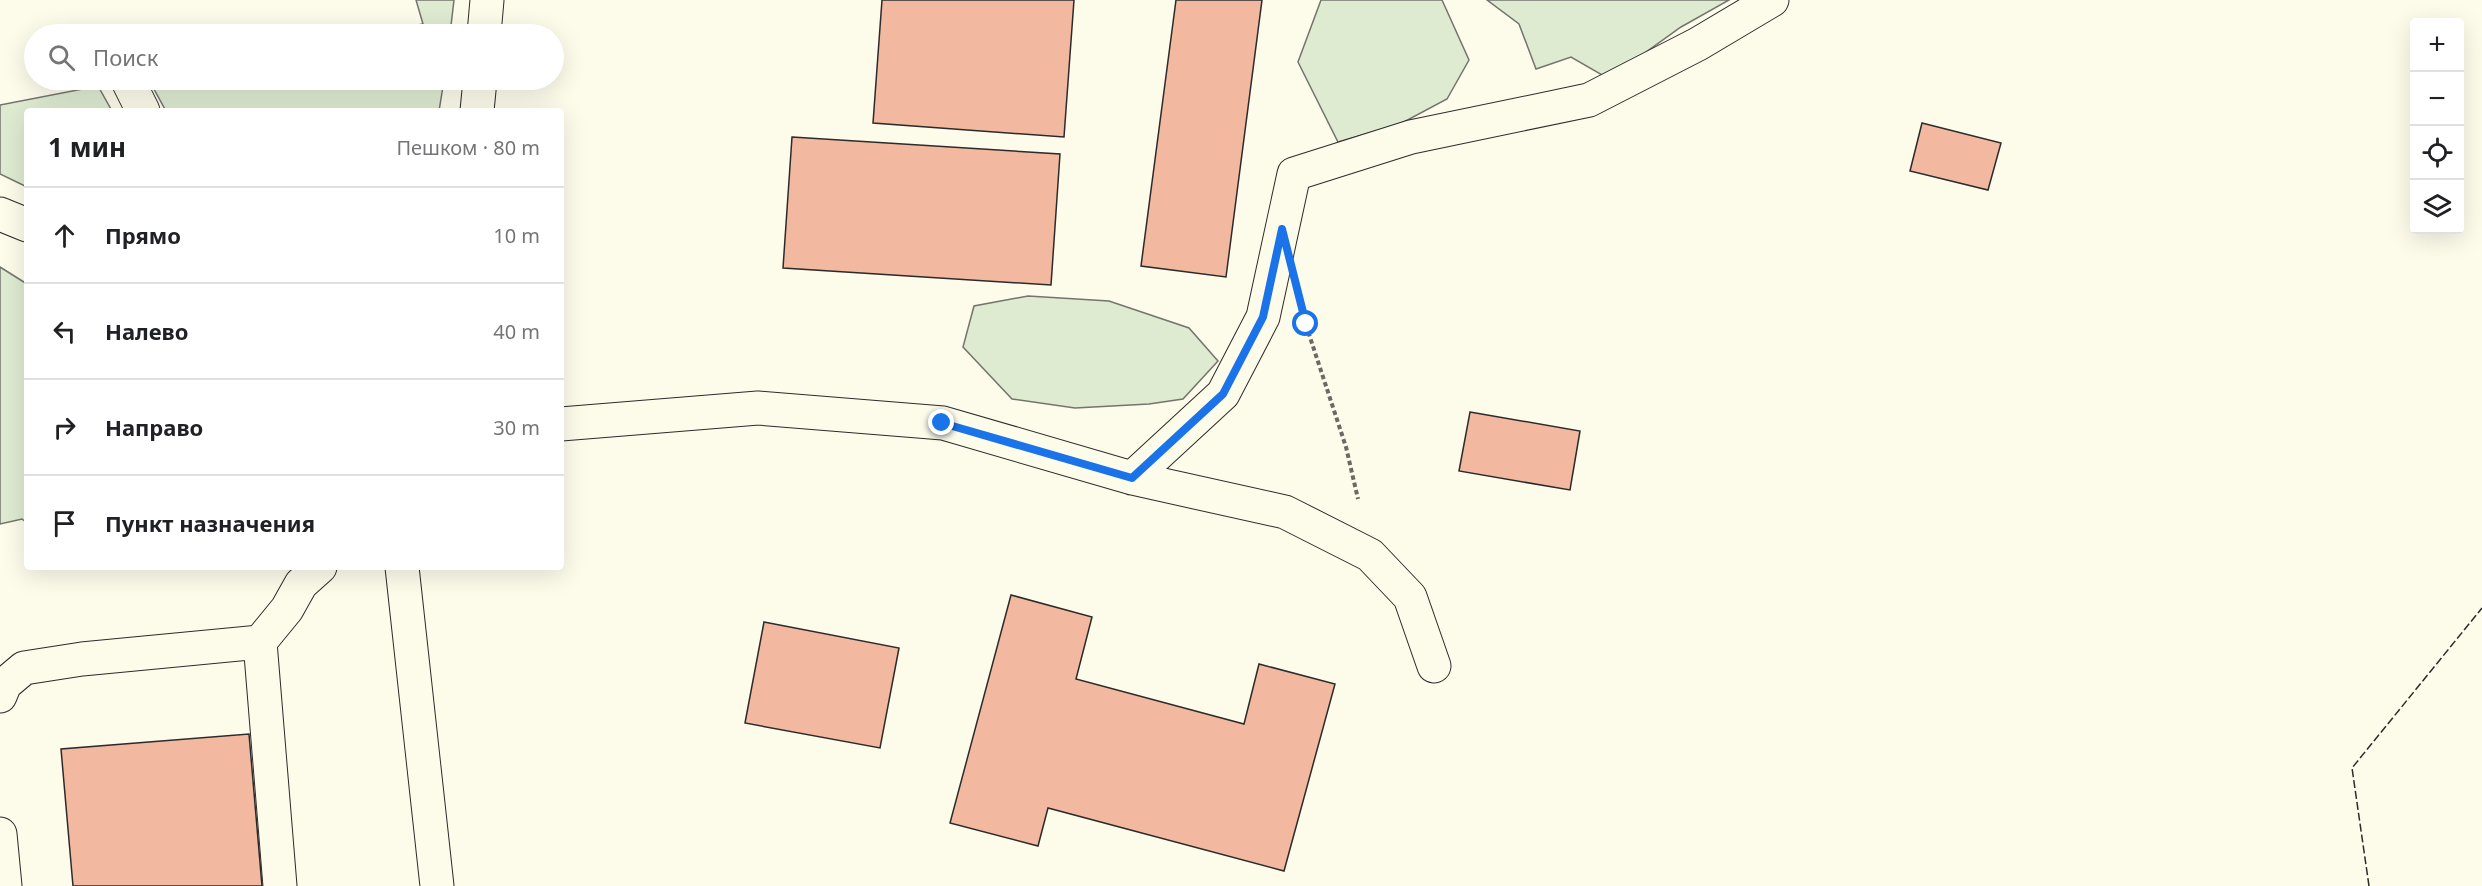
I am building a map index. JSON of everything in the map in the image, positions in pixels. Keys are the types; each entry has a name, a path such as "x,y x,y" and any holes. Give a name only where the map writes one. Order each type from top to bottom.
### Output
{"lane":[{"path":"485,24 487,0"},
{"path":"1132,478 1223,394 1263,317 1294,174 1411,137 1589,100 1698,44 1772,0"},
{"path":"132,90 142,108"},
{"path":"477,108 479,90"},
{"path":"0,214 24,224"},
{"path":"564,424 758,408 942,423 1132,478 1285,512 1370,555 1410,597 1434,666"},
{"path":"280,886 260,642 287,609 301,584 317,570"},
{"path":"402,570 437,886"},
{"path":"0,696 5,684 24,668 82,658 260,642"},
{"path":"0,834 5,886"}],"path":[{"path":"1304,314 1346,447 1370,555"}],"green space":[{"path":"416,0 454,0 451,24 423,24"},
{"path":"1321,0 1442,0 1469,60 1447,99 1400,124 1338,142 1298,62"},
{"path":"1487,0 1729,0 1681,27 1639,57 1602,75 1571,57 1536,69 1519,24"},
{"path":"77,90 100,90 110,108 24,108 24,186 0,174 0,105"},
{"path":"154,90 442,90 439,108 164,108"},
{"path":"0,267 24,282 24,521 22,519 0,524"},
{"path":"1028,296 1109,301 1189,328 1218,361 1183,399 1149,404 1075,408 1012,399 963,347 974,306"}],"building":[{"path":"882,0 1074,0 1064,137 873,123"},
{"path":"1176,0 1262,0 1226,277 1141,266"},
{"path":"1922,123 2001,143 1988,190 1910,171"},
{"path":"792,137 1060,154 1051,285 783,268"},
{"path":"1470,412 1580,431 1570,490 1459,471"},
{"path":"1011,595 1092,617 1076,679 1244,724 1259,664 1335,684 1284,871 1048,808 1038,846 950,823"},
{"path":"764,622 899,648 880,748 745,723"},
{"path":"249,734 262,886 73,886 61,749"}],"fence":[{"path":"2369,886 2352,768 2482,608"}],"route":[{"path":"942,423 1132,478 1223,394 1263,317 1282,229 1306,324"}]}
